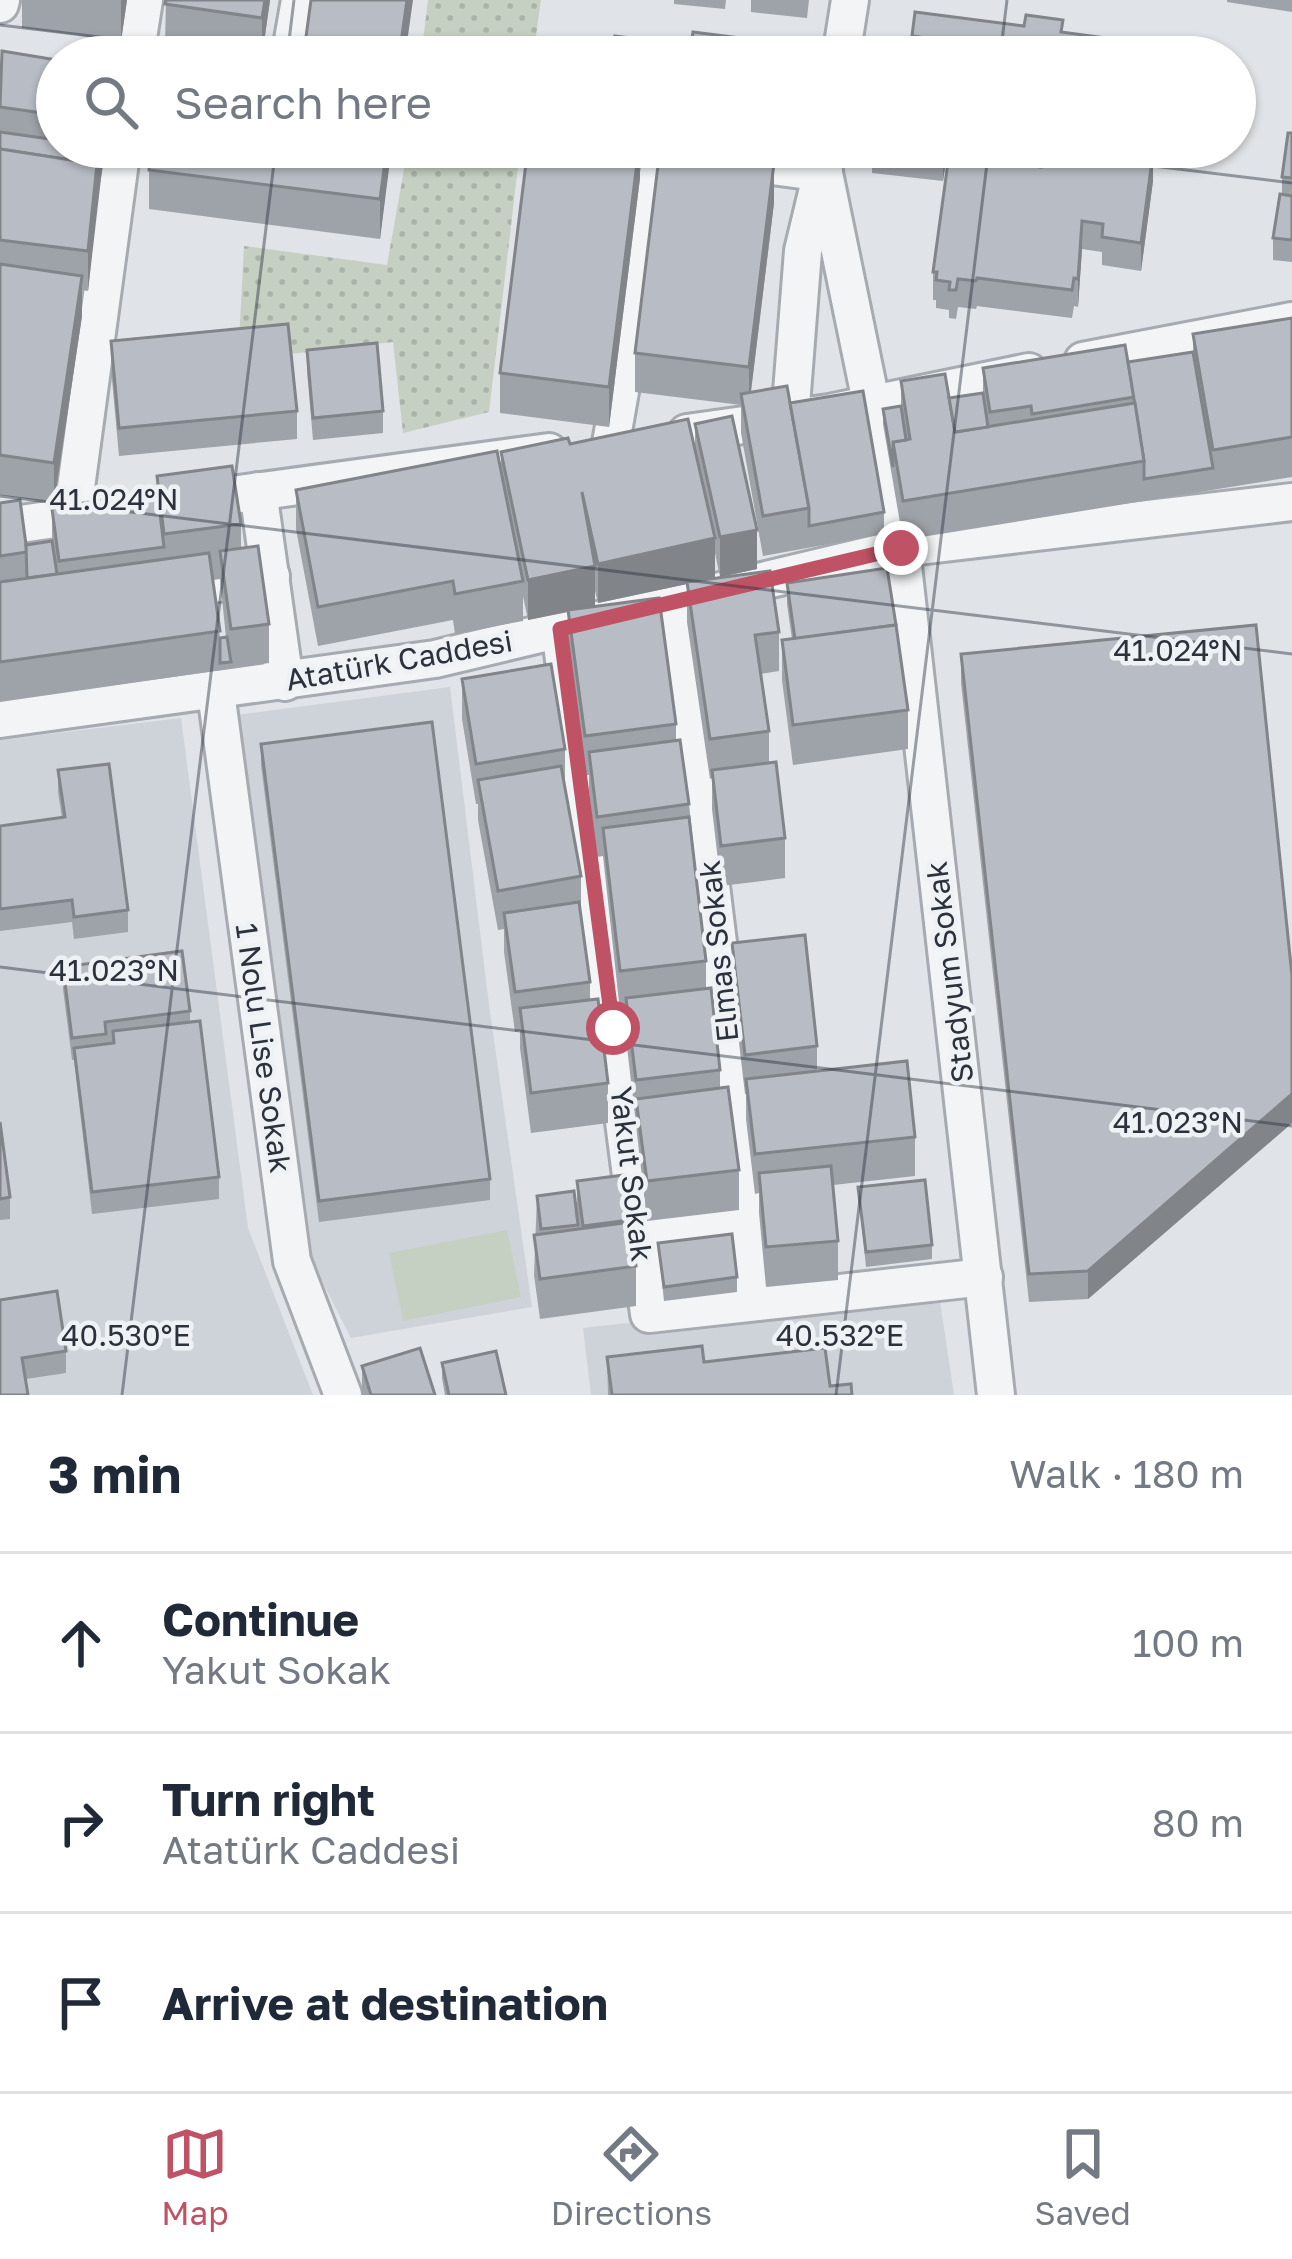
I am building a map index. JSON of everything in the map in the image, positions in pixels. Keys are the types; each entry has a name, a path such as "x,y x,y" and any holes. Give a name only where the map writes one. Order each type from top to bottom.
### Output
{"street":[{"path":"138,36 144,0"},
{"path":"294,36 300,0"},
{"path":"844,36 850,0"},
{"path":"72,517 119,168"},
{"path":"611,443 645,168"},
{"path":"790,418 803,251 824,168"},
{"name":"Stadyum Sokak","path":"827,168 901,548 996,1395"},
{"path":"0,527 790,418 1292,321"},
{"path":"258,491 285,682"},
{"name":"Atatürk Caddesi","path":"0,719 435,658 901,548 1292,502"},
{"path":"135,595 271,576"},
{"name":"Elmas Sokak","path":"676,602 685,768 725,1014 756,1302"},
{"name":"Yakut Sokak","path":"560,629 592,779 603,861 624,1026 626,1128 649,1314 984,1276"},
{"name":"1 Nolu Lise Sokak","path":"217,692 292,1261 343,1395"},
{"path":"680,1019 725,1014"},
{"path":"626,1128 737,1117"},
{"path":"639,1233 747,1217"}],"shaded area":[{"path":"450,687 532,1307 351,1338 301,1240 229,716"},
{"path":"181,718 248,1228 313,1395 0,1395 0,740"},
{"path":"938,1288 954,1395 591,1395 583,1328"}],"green space":[{"path":"428,0 541,0 536,36 424,36"},
{"path":"404,168 518,168 489,412 403,433 393,342 238,360 244,246 387,265"},
{"path":"507,1230 521,1297 403,1321 389,1253"}],"building":[{"path":"166,0 265,0 262,18 165,4"},
{"path":"311,0 407,0 402,36 306,36"},
{"path":"915,12 1024,26 1026,15 1063,20 1061,32 1091,36 912,36"},
{"path":"2,51 36,57 36,112 0,107"},
{"path":"0,132 36,137 36,155 0,149"},
{"path":"1288,133 1292,133 1292,178 1282,177"},
{"path":"0,149 36,155 36,168 97,168 88,251 0,240"},
{"path":"149,168 384,168 380,199"},
{"path":"525,168 636,168 609,387 500,373"},
{"path":"658,168 773,168 749,367 635,353"},
{"path":"947,168 1151,168 1141,243 1102,237 1103,224 1082,221 1078,279 1074,278 1072,290 977,278 958,279 956,290 949,290 950,282 936,280 937,272 933,272"},
{"path":"1280,194 1292,196 1292,240 1273,238"},
{"path":"0,264 82,276 54,463 0,455"},
{"path":"1292,318 1292,437 1213,450 1193,334"},
{"path":"288,324 297,411 119,428 111,341"},
{"path":"377,343 383,411 313,418 307,350"},
{"path":"1125,345 1134,397 1032,414 1031,406 990,412 983,368"},
{"path":"1193,352 1213,468 1144,479 1128,362"},
{"path":"945,374 955,432 1135,403 1144,461 903,501 893,442 910,439 901,381"},
{"path":"787,386 809,508 763,516 741,394"},
{"path":"863,391 884,512 809,526 790,403"},
{"path":"983,393 988,427 955,432 949,398"},
{"path":"901,406 906,440 893,442 893,467 883,409"},
{"path":"732,416 757,530 720,537 695,424"},
{"path":"688,419 715,538 598,564 582,492 595,566 528,580 501,452 568,438 570,444"},
{"path":"497,451 523,581 455,594 453,581 318,607 296,490"},
{"path":"232,466 241,524 164,534 157,476"},
{"path":"157,489 164,547 59,561 52,509"},
{"path":"20,500 27,552 0,556 0,503"},
{"path":"52,541 57,574 27,578 26,545"},
{"path":"258,546 269,624 231,629 220,551"},
{"path":"209,553 220,631 0,662 0,582"},
{"path":"887,568 896,625 795,639 787,583"},
{"path":"770,571 779,632 755,635 769,731 710,739 687,582"},
{"path":"659,598 676,724 585,736 568,610"},
{"path":"896,625 908,710 793,725 782,640"},
{"path":"1256,625 1292,976 1292,1094 1088,1271 1029,1274 961,654"},
{"path":"227,637 231,662 220,663 220,638"},
{"path":"551,664 565,749 476,764 462,679"},
{"path":"432,722 490,1179 319,1201 261,744"},
{"path":"680,740 689,804 597,817 589,752"},
{"path":"776,762 785,838 721,846 712,770"},
{"path":"109,764 128,910 74,917 72,900 0,909 0,826 65,817 58,770"},
{"path":"561,766 581,876 498,891 478,780"},
{"path":"689,817 706,961 620,971 603,828"},
{"path":"579,902 590,982 515,992 504,913"},
{"path":"805,935 817,1046 745,1055 732,943"},
{"path":"182,951 190,1011 105,1022 106,1034 72,1038 63,967"},
{"path":"711,988 720,1070 636,1080 626,998"},
{"path":"598,999 608,1083 531,1093 520,1008"},
{"path":"200,1021 219,1177 92,1192 74,1048 114,1043 113,1031"},
{"path":"907,1061 915,1137 755,1154 746,1079"},
{"path":"728,1087 739,1170 647,1181 636,1099"},
{"path":"0,1122 10,1197 0,1199"},
{"path":"831,1166 838,1241 766,1247 759,1173"},
{"path":"624,1175 630,1220 583,1226 577,1181"},
{"path":"925,1180 932,1245 866,1252 858,1187"},
{"path":"574,1191 578,1225 541,1229 537,1196"},
{"path":"631,1222 636,1266 540,1279 534,1235"},
{"path":"732,1234 737,1277 664,1287 658,1243"},
{"path":"57,1291 66,1351 22,1358 28,1395 0,1395 0,1300"},
{"path":"702,1346 704,1362 825,1348 830,1386 851,1384 852,1395 612,1395 607,1357"},
{"path":"420,1348 435,1395 371,1395 362,1366"},
{"path":"496,1351 506,1395 449,1395 442,1363"}],"route":[{"path":"613,1028 560,629 901,548"}]}
